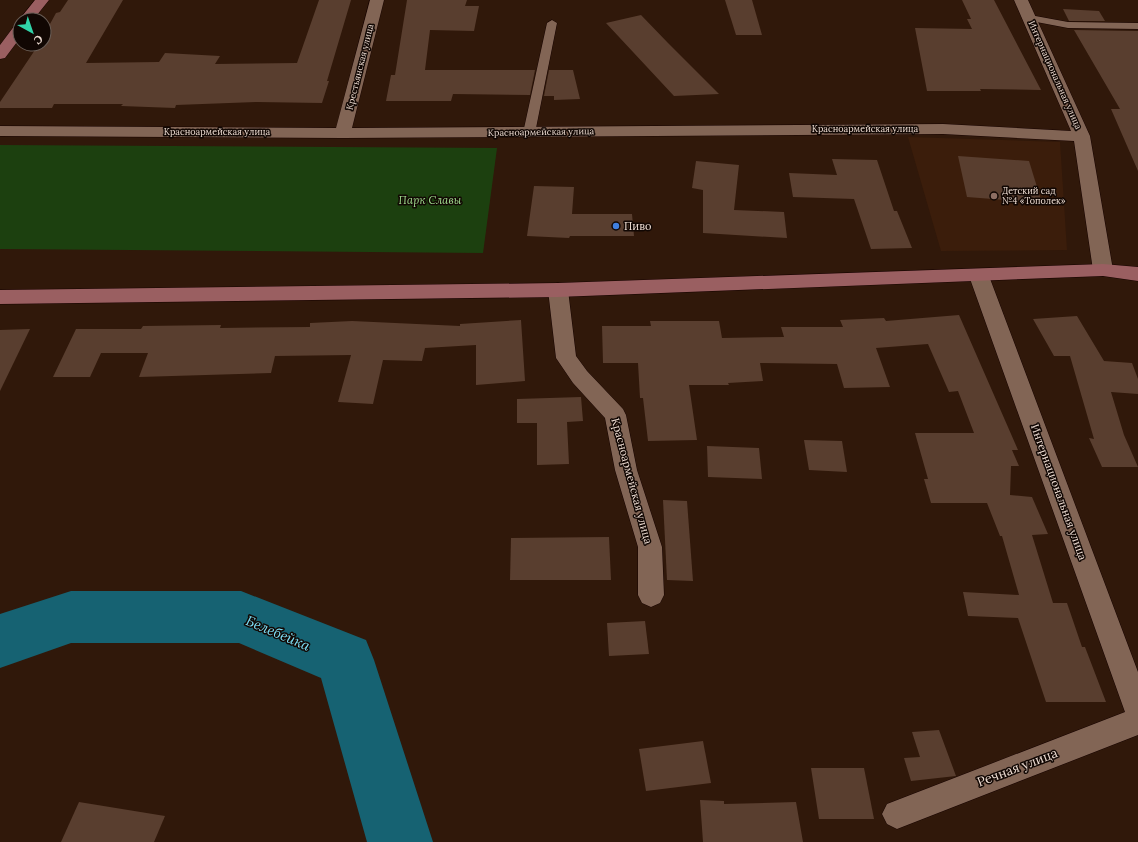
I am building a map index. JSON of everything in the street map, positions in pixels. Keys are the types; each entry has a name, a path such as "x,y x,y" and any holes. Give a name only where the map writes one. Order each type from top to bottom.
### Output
{"main road":[{"path":"32,12 42,0"},
{"path":"0,55 12,39"},
{"path":"0,297 558,290 979,276 1103,270 1138,274"}],"street":[{"name":"Крестьянская улица","path":"343,133 377,0"},
{"name":"Интернациональная улица","path":"1021,0 1082,136 1103,270"},
{"name":"Красноармейская улица","path":"0,131 529,133 642,130 943,128 1082,136"},
{"name":"Интернациональная улица","path":"979,276 1138,709"},
{"name":"Красноармейская улица","path":"558,290 566,358 580,377 615,415 626,470 650,547 651,595"},
{"name":"Речная улица","path":"897,814 1138,721"}],"lane":[{"path":"1030,18 1068,25 1138,26"},
{"path":"529,133 552,23"}],"shaded area":[{"name":"Детский сад №4 «Тополек»","path":"908,137 1060,142 1067,250 941,251"}],"green space":[{"name":"Парк Славы","path":"0,145 497,148 483,253 0,249"}],"building":[{"path":"68,0 123,0 86,63 159,62 165,53 220,56 215,64 297,63 319,0 351,0 322,103 257,102 176,105 175,108 121,106 123,104 54,104 52,108 0,108 0,102 34,52 52,52 52,20 56,13 60,12"},
{"path":"407,0 467,0 465,6 479,6 474,31 430,30 425,70 535,70 530,95 453,94 451,101 386,101 391,75 395,75"},
{"path":"725,0 752,0 762,35 736,35"},
{"path":"962,0 994,0 1041,90 980,89 981,91 927,91 915,28 972,29 967,19 971,19"},
{"path":"1063,9 1099,11 1105,21 1069,21"},
{"path":"641,15 719,94 674,96 606,23"},
{"path":"1074,30 1138,31 1138,171 1111,109 1120,109"},
{"path":"549,70 573,70 580,99 554,100 554,96 544,96"},
{"path":"958,156 1029,161 1042,203 967,197"},
{"path":"832,159 877,160 894,211 897,211 912,248 871,249 854,199 793,197 789,173 837,175"},
{"path":"696,161 739,165 734,210 784,212 787,238 703,233 703,190 692,188"},
{"path":"534,186 574,187 572,214 632,214 634,236 570,236 569,238 527,236"},
{"path":"959,315 1018,450 1012,450 1019,466 1011,466 1010,495 1032,497 1048,534 1032,535 1053,603 1067,603 1082,647 1085,647 1106,702 1046,702 1018,618 968,616 963,592 1019,595 1002,536 1000,536 987,503 931,503 924,479 928,479 915,433 974,433 958,391 949,392 928,344 876,348 890,387 844,388 837,364 760,363 763,381 728,383 729,385 689,385 697,440 648,441 643,398 640,398 638,363 603,363 602,326 651,326 650,321 719,321 722,338 784,337 781,327 843,327 840,320 884,318 886,321"},
{"path":"1077,316 1104,361 1132,363 1138,379 1138,394 1111,392 1124,435 1138,467 1102,467 1089,438 1094,439 1070,356 1054,356 1033,319"},
{"path":"521,320 525,381 476,385 476,345 425,348 422,361 383,360 373,404 338,402 351,355 275,356 271,373 139,377 148,353 101,353 90,377 53,377 76,329 141,329 143,326 221,325 220,328 310,327 310,323 352,321 460,326 460,324"},
{"path":"30,329 0,391 0,330"},
{"path":"581,397 583,421 567,422 569,464 537,465 537,423 517,423 517,399"},
{"path":"804,440 842,441 847,472 809,470"},
{"path":"707,446 759,448 762,479 708,477"},
{"path":"663,500 687,501 693,581 667,580"},
{"path":"609,537 611,580 510,580 511,538"},
{"path":"645,621 649,654 609,656 607,623"},
{"path":"939,730 956,776 911,781 904,758 920,757 912,732"},
{"path":"703,741 711,783 646,791 639,749"},
{"path":"811,768 864,768 874,819 819,819"},
{"path":"700,800 724,801 724,804 796,802 803,842 703,842"},
{"path":"79,802 165,816 154,842 61,842"}],"waterway":[{"name":"Белебейка","path":"0,641 71,617 241,617 345,660 400,842"}],"place":[{"name":"Детский сад №4 «Тополек»","path":"994,196"},
{"name":"Пиво","path":"616,226"}]}
